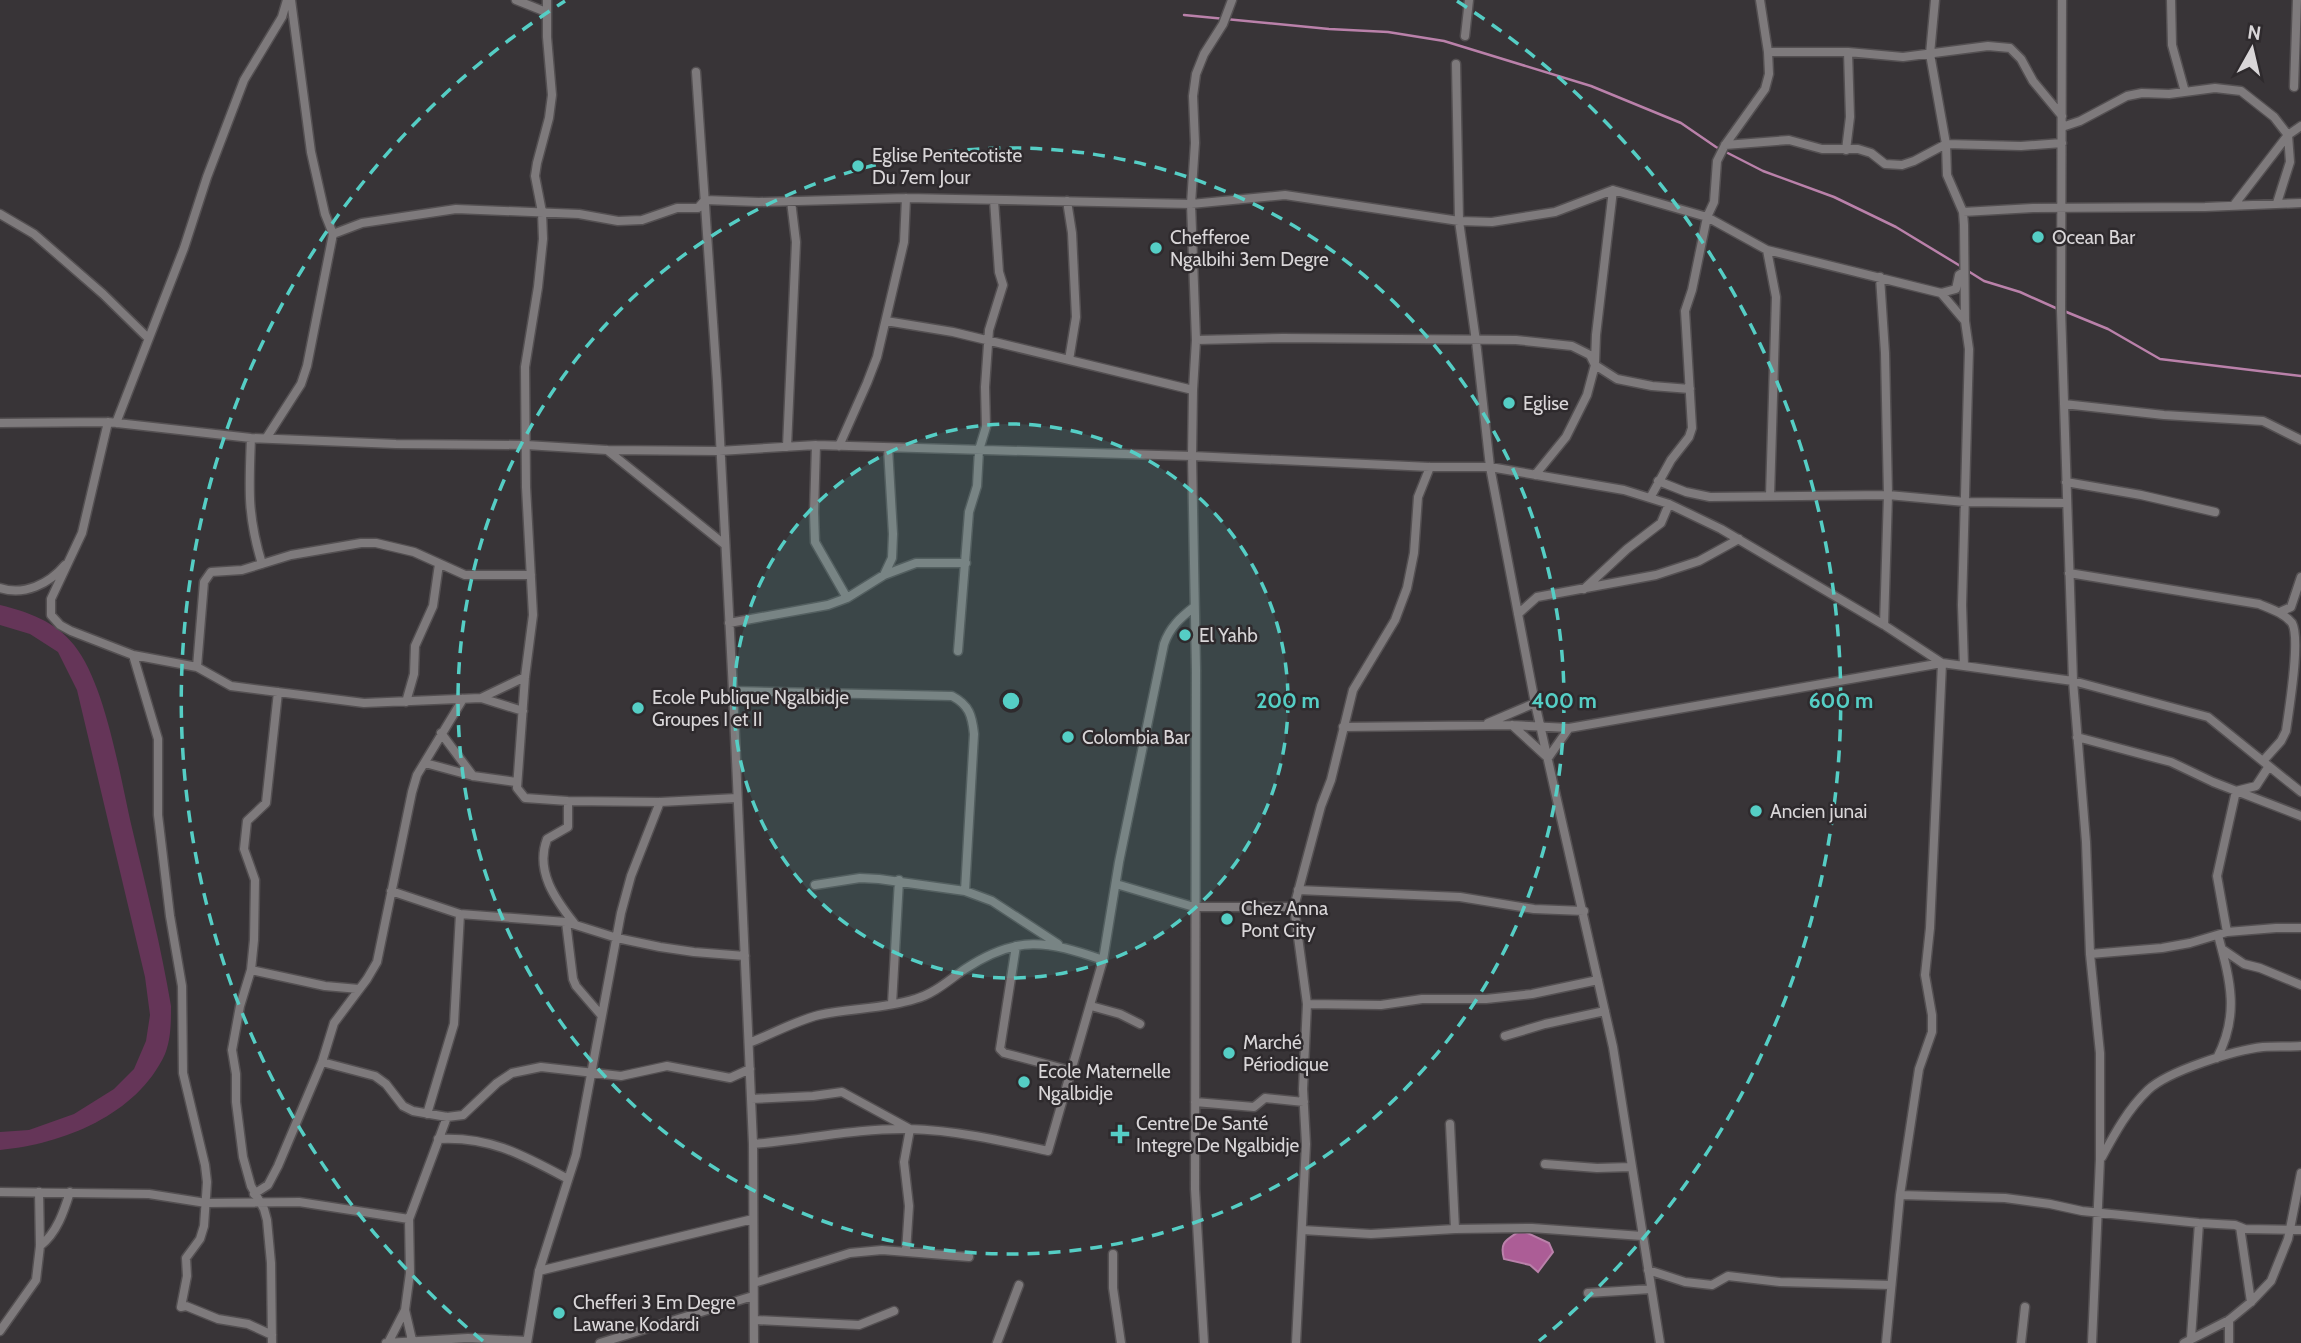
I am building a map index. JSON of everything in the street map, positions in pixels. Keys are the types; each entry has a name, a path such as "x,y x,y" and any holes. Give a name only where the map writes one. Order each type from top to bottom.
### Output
{"street":[{"path":"267,437 304,376 333,234 325,214 311,152 289,0"},
{"path":"289,0 282,17 244,80 207,177 184,248 112,422 75,554 51,600 51,615 60,625 133,655 197,667 231,686 364,703 481,698 523,711"},
{"path":"516,0 546,12"},
{"path":"547,0 552,95 537,163 542,239 538,287 526,354 526,488 533,615 516,782 520,794 525,798 660,802 737,798"},
{"path":"1204,1343 1195,1189 1195,607 1192,456 1196,340 1191,204 1195,143 1193,96 1196,74 1204,54 1223,24 1232,0"},
{"path":"1465,36 1469,0"},
{"path":"1650,498 1692,428 1685,310 1692,290 1707,217 1714,202 1717,161 1725,145 1765,89 1769,74 1769,52 1760,0"},
{"path":"1935,0 1930,54 1946,144 1947,174 1963,212 1965,321 1969,349 1962,605 1965,667"},
{"path":"2062,0 2061,310 2069,573 2073,681 2086,842 2090,954 2100,1053 2100,1159 2092,1343"},
{"path":"2171,0 2172,45 2185,92"},
{"path":"2294,87 2297,0"},
{"path":"1769,52 1848,52 1903,57 1988,47 2010,48 2062,116"},
{"path":"1846,150 1850,117 1848,52"},
{"path":"1456,64 1459,221 1490,467 1535,703 1605,1011 1660,1343"},
{"path":"696,72 717,381 733,691 751,1099 754,1343"},
{"path":"2062,127 2080,121 2127,96 2142,93 2169,94 2215,88 2242,92 2274,117 2288,135 2290,162 2277,203"},
{"path":"2234,205 2288,135 2301,126"},
{"path":"1725,145 1790,140 1822,149 1867,152 1885,164 1902,165 1946,144 2021,146 2063,143"},
{"path":"333,234 362,223 456,209 579,214 618,221 642,220 677,208 698,208 705,200 906,198 1191,204 1285,195 1459,221 1492,222 1555,212 1613,190 1707,217 1767,250 1941,293 1956,289 1959,275 1964,272"},
{"path":"1535,475 1566,437 1587,395 1595,365 1613,190"},
{"path":"839,446 867,383 886,321 904,242 906,198"},
{"path":"958,651 969,512 977,486 979,450 986,427 988,340 1003,285 999,272 994,200"},
{"path":"786,447 796,242 791,201"},
{"path":"1067,201 1072,233 1075,306 1069,360"},
{"path":"1963,212 1984,209 2301,203"},
{"path":"0,214 34,234 103,294 148,338"},
{"path":"1767,250 1776,298 1770,496"},
{"path":"1880,277 1885,353 1888,495 1884,625"},
{"path":"1941,293 1965,321"},
{"path":"886,321 988,340 1193,390"},
{"path":"1196,340 1516,340 1572,346 1590,355 1595,365 1617,379 1690,390"},
{"path":"2064,404 2164,415 2263,421 2301,440"},
{"path":"0,423 112,422 251,438 396,444 719,451 816,445 1490,467 1624,490 1669,504 1739,540 1884,625 1942,663"},
{"path":"251,438 249,505 253,535 262,564"},
{"path":"816,445 816,542 846,598"},
{"path":"884,575 892,558 893,534 888,447"},
{"path":"607,450 724,544"},
{"path":"1296,1343 1306,1144 1304,1102 1307,1004 1294,906 1321,806 1331,780 1353,690 1395,620 1402,603 1414,552 1418,497 1430,467"},
{"path":"1658,481 1686,492 1710,497 1888,495 1965,502 2067,503"},
{"path":"2066,482 2215,512"},
{"path":"1584,589 1627,549 1661,523 1669,504"},
{"path":"1518,614 1538,597 1656,575 1699,561 1739,540"},
{"path":"197,667 206,576 217,571 242,570 291,555 376,543 414,552 465,575 531,575"},
{"path":"0,588 9,591 30,590 62,569 75,554"},
{"path":"892,558 898,572"},
{"path":"729,623 805,611 846,598 884,575 898,572 916,563 966,563"},
{"path":"406,702 414,674 415,646 433,606 439,564"},
{"path":"2069,573 2259,604 2280,612 2294,624 2299,642 2286,732 2256,786 2236,791"},
{"path":"2280,612 2291,607 2301,577"},
{"path":"752,1144 910,1129 977,1137 1048,1151 1103,960 1164,644 1177,620 1195,607"},
{"path":"133,655 158,739 158,815 170,916 182,986 183,1073 205,1165 204,1226 200,1239 186,1258 187,1276 181,1307 186,1306 218,1319 248,1324 272,1339"},
{"path":"1343,727 1512,725 1569,728 1942,663 2073,681 2208,717 2301,792"},
{"path":"1886,1343 1900,1195 1919,1069 1932,1032 1925,975 1930,928 1942,663"},
{"path":"481,698 525,677"},
{"path":"733,691 952,696 966,703 972,717 974,734 965,891"},
{"path":"272,1339 271,1263 267,1220 261,1202 254,1194 243,1157 232,1050 240,1006 251,971 255,880 244,849 247,821 266,803 278,692"},
{"path":"254,1194 271,1180 322,1062 334,1023 377,962 417,775 463,699"},
{"path":"1482,726 1535,703"},
{"path":"1512,725 1548,758"},
{"path":"1548,758 1569,728"},
{"path":"441,733 473,776"},
{"path":"2077,737 2171,762 2301,816"},
{"path":"425,763 473,776 516,782"},
{"path":"2217,1058 2227,1031 2231,999 2228,968 2222,949 2217,876 2236,791"},
{"path":"568,801 568,827 547,839 544,863 549,888 570,922 573,979 601,1015"},
{"path":"387,1343 468,1338 527,1342 539,1271 576,1155 590,1071 627,890 660,802"},
{"path":"815,885 860,878 899,880 965,891 992,901 1060,945 1103,960"},
{"path":"892,1004 899,880"},
{"path":"1116,884 1194,907 1294,906"},
{"path":"1298,890 1461,897 1534,909 1584,911"},
{"path":"391,891 460,914 570,922 617,938 694,953 744,956"},
{"path":"1568,909 1580,896"},
{"path":"427,1114 454,1024 460,914"},
{"path":"2090,954 2162,948 2222,934 2301,928"},
{"path":"749,1043 815,1016 892,1004 930,993 969,967 1016,946 1035,943 1060,945"},
{"path":"1016,946 1000,1049 1004,1053 1072,1071"},
{"path":"2222,949 2244,964 2301,985"},
{"path":"251,971 325,986 359,989"},
{"path":"1307,1004 1486,999 1532,994 1598,980"},
{"path":"1091,1006 1120,1014 1140,1024"},
{"path":"1505,1036 1605,1011"},
{"path":"2100,1159 2123,1119 2150,1089 2160,1082 2217,1058 2263,1047 2301,1046"},
{"path":"322,1062 375,1076 386,1084 403,1106 447,1117 463,1115 497,1083 512,1073 541,1067 621,1076 667,1066 730,1078 750,1069"},
{"path":"751,1099 842,1092 910,1129"},
{"path":"1195,1102 1254,1107 1265,1098 1304,1102"},
{"path":"412,1340 405,1310 410,1273 409,1219 447,1117"},
{"path":"1450,1124 1455,1229"},
{"path":"906,1252 909,1206 904,1162 910,1129"},
{"path":"438,1139 466,1138 514,1150 568,1179"},
{"path":"1545,1164 1597,1168 1631,1167"},
{"path":"2187,1340 2229,1320 2251,1302 2275,1274 2290,1230 2301,1173"},
{"path":"0,1192 149,1194 206,1203 299,1202 409,1219"},
{"path":"0,1331 35,1284 40,1246 39,1192"},
{"path":"40,1246 56,1227 70,1192"},
{"path":"1900,1195 2006,1198 2097,1213 2301,1230"},
{"path":"539,1271 753,1219"},
{"path":"2187,1340 2199,1223"},
{"path":"2240,1227 2251,1302"},
{"path":"1302,1230 1371,1234 1532,1228 1642,1237"},
{"path":"754,1283 850,1253 882,1250 969,1257"},
{"path":"1113,1254 1113,1288 1121,1343"},
{"path":"1648,1270 1685,1282 1712,1285 1728,1276 1780,1282 1891,1285"},
{"path":"997,1343 1019,1285"},
{"path":"1588,1293 1651,1289"},
{"path":"600,1343 753,1296"},
{"path":"2021,1343 2025,1307"},
{"path":"387,1343 405,1310"},
{"path":"755,1320 859,1325 894,1311"},
{"path":"2229,1320 2229,1343"}],"shaded area":[{"path":"0,605 31,614 67,637 85,662 95,683 117,758 158,939 171,1006 171,1024 165,1054 152,1075 136,1094 117,1110 73,1133 24,1147 0,1150 0,1132 29,1130 74,1114 114,1089 134,1069 146,1041 150,1015 145,977 77,690 58,652 30,634 0,625"},
{"path":"1521,1230 1549,1243 1553,1252 1538,1272 1530,1265 1504,1259 1503,1245"}],"waterway":[{"path":"1184,15 1388,32 1444,41 1591,86 1681,123 1716,147 1763,171 1834,197 1896,227 1962,267"},
{"path":"1968,271 1984,281 2020,292 2058,309"},
{"path":"2064,311 2108,329 2160,359 2301,376"}],"place":[{"name":"Eglise Pentecotiste Du 7em Jour","path":"858,166"},
{"name":"Ocean Bar","path":"2038,237"},
{"name":"Chefferoe Ngalbihi 3em Degre","path":"1156,248"},
{"name":"Eglise","path":"1509,403"},
{"name":"El Yahb","path":"1185,635"},
{"name":"Ecole Publique Ngalbidje Groupes I et II","path":"638,708"},
{"name":"Colombia Bar","path":"1068,737"},
{"name":"Ancien junai","path":"1756,811"},
{"name":"Chez Anna Pont City","path":"1227,919"},
{"name":"Marché Périodique","path":"1229,1053"},
{"name":"Ecole Maternelle Ngalbidje","path":"1024,1082"},
{"name":"Centre De Santé Integre De Ngalbidje","path":"1120,1134"},
{"name":"Chefferi 3 Em Degre Lawane Kodardi","path":"559,1313"}]}
